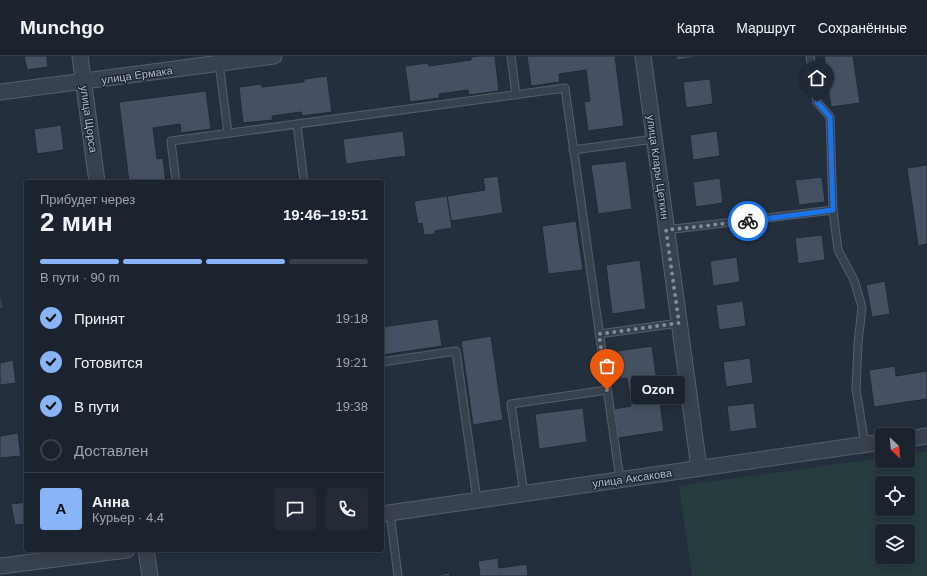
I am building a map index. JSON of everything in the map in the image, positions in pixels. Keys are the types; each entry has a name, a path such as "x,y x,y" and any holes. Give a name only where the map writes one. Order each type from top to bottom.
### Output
{"street":[{"name":"улица Щорса","path":"80,56 97,180"},
{"name":"улица Ермака","path":"0,92 274,56"},
{"name":"улица Клары Цеткин","path":"643,56 699,468"},
{"path":"915,438 927,436"},
{"name":"улица Аксакова","path":"386,513 875,443"},
{"path":"0,566 111,552"},
{"path":"146,552 150,576"}],"lane":[{"path":"511,56 516,95"},
{"path":"810,56 817,102 830,117 833,210 838,250 854,280 862,307 858,343 856,389 866,445"},
{"path":"219,64 228,133"},
{"path":"176,180 171,141 564,88 620,480"},
{"path":"297,124 304,180"},
{"path":"573,150 654,139"},
{"path":"666,230 833,210"},
{"path":"599,334 679,323"},
{"path":"384,362 456,351 477,500"},
{"path":"524,494 511,404 607,390"},
{"path":"386,513 398,576"}],"green space":[{"path":"927,451 927,576 692,576 679,486 875,459 875,468 915,468 915,453"}],"building":[{"path":"24,56 47,56 48,67 27,70"},
{"path":"495,56 499,91 469,95 468,90 439,94 440,98 410,102 405,66 428,63 429,66 471,60 471,57"},
{"path":"527,56 615,56 624,126 588,131 584,102 590,101 586,70 559,74 560,82 531,86"},
{"path":"676,56 704,56 677,60"},
{"path":"824,56 853,56 860,103 831,107"},
{"path":"327,76 332,112 302,116 301,112 272,116 273,120 243,123 239,87 261,84 262,87 304,82 304,79"},
{"path":"710,79 713,104 686,108 683,82"},
{"path":"206,91 211,129 181,133 180,124 153,128 157,159 163,158 166,180 129,180 119,102"},
{"path":"61,125 64,150 37,154 34,129"},
{"path":"403,131 406,156 346,164 343,139"},
{"path":"717,131 720,156 693,160 690,135"},
{"path":"626,161 632,209 598,214 591,165"},
{"path":"927,165 927,244 918,246 907,168"},
{"path":"498,176 503,213 451,221 447,196 485,190 483,178"},
{"path":"822,177 825,202 799,205 795,180"},
{"path":"720,178 723,203 696,207 693,182"},
{"path":"447,196 452,228 435,231 435,234 424,235 422,223 418,224 414,201"},
{"path":"576,221 583,270 548,274 542,226"},
{"path":"822,235 825,260 798,264 795,238"},
{"path":"737,257 740,282 713,286 710,261"},
{"path":"640,260 646,309 612,314 606,265"},
{"path":"885,281 890,314 872,317 866,285"},
{"path":"0,287 3,308 0,309"},
{"path":"743,301 746,326 719,330 716,305"},
{"path":"438,319 442,346 384,355 384,327"},
{"path":"491,336 503,420 473,425 461,341"},
{"path":"652,346 664,431 618,438 614,409 631,406 627,378 621,379 617,351"},
{"path":"750,358 753,383 726,387 723,362"},
{"path":"13,360 16,383 0,385 0,363"},
{"path":"895,366 896,376 927,371 927,399 874,407 869,370"},
{"path":"754,403 757,428 730,432 727,406"},
{"path":"583,408 587,442 539,449 535,414"},
{"path":"18,433 21,456 0,458 0,436"},
{"path":"24,502 24,524 15,525 11,504"},
{"path":"498,558 499,568 527,564 528,576 480,576 478,561"},
{"path":"449,573 450,576 432,576"}],"way so far":[{"path":"607,390 599,334 679,323 666,230 748,221"}],"place":[{"name":"Ozon","path":"607,390"}],"route":[{"path":"748,221 833,210 830,117 817,102"}]}
